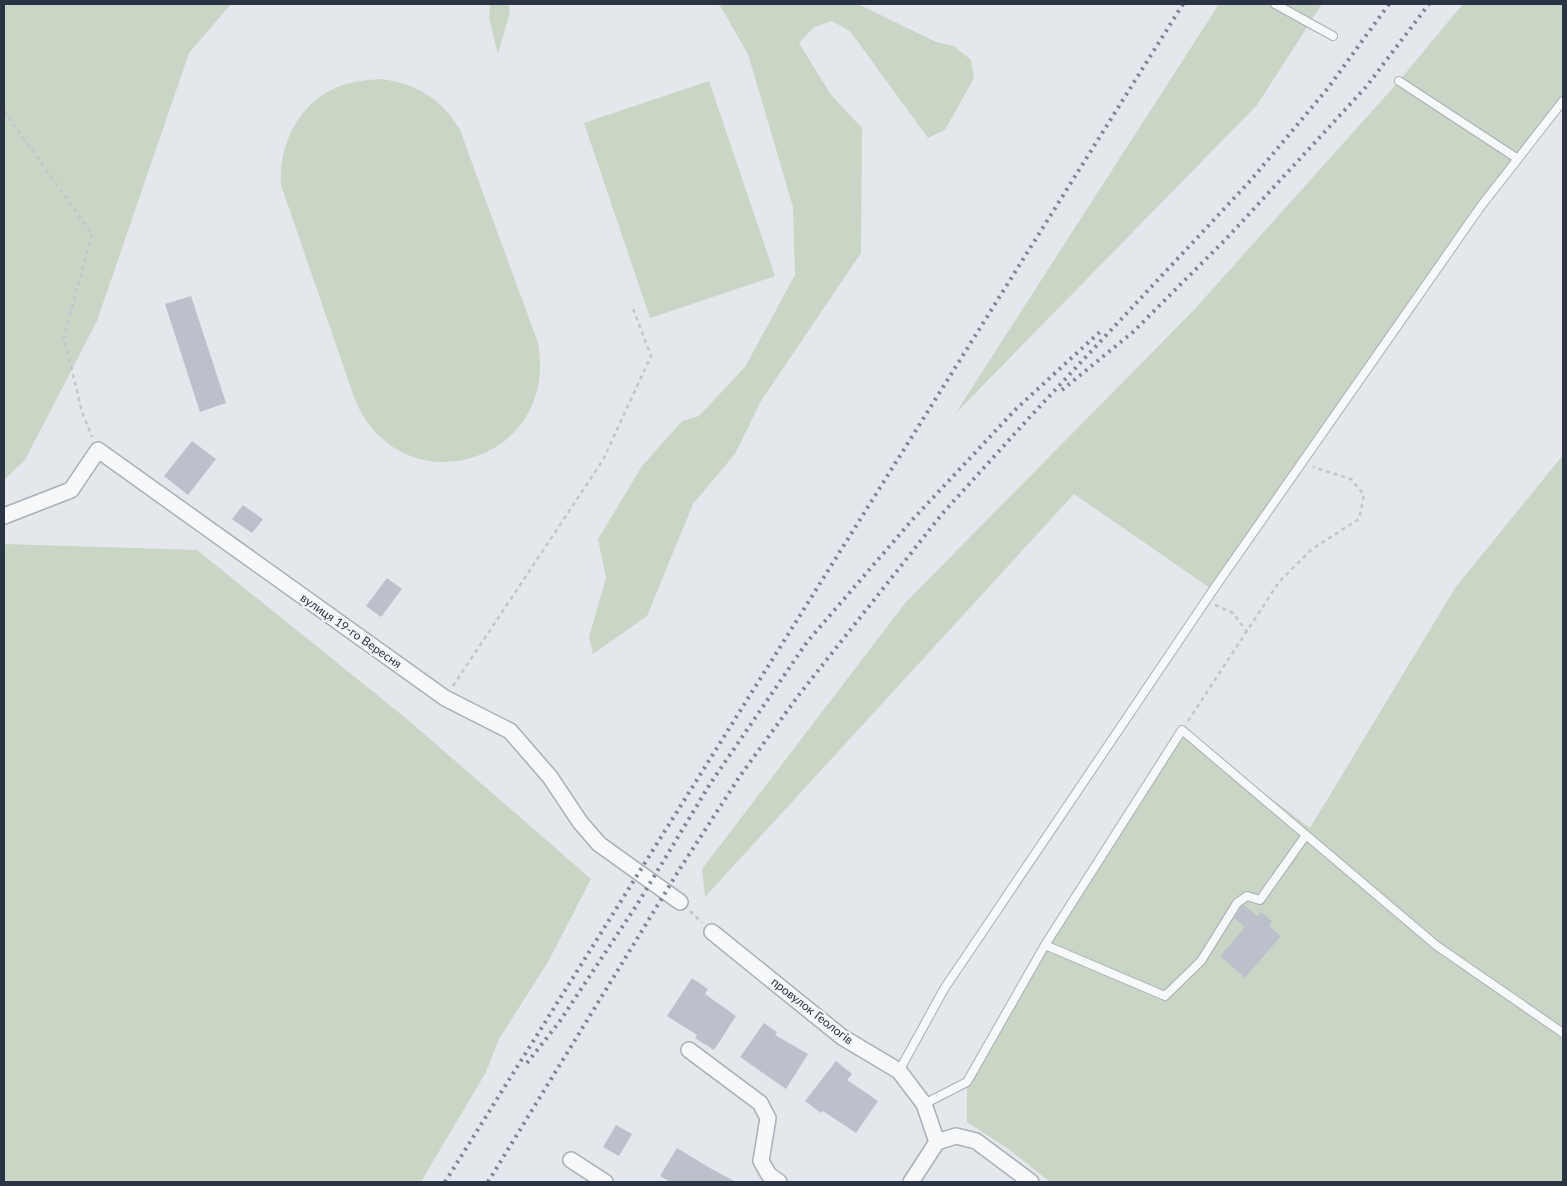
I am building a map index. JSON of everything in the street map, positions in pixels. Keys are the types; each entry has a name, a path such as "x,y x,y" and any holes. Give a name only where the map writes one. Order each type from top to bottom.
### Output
{"street":[{"path":"4,516 71,490 98,450"},
{"name":"вулиця 19-го Вересня","path":"98,450 445,698 510,731 550,777 580,822 599,844 680,902"},
{"name":"провулок Геологів","path":"712,932 842,1037 899,1071 924,1104 937,1142"},
{"path":"689,1050 760,1103 768,1118 761,1160 769,1174 779,1182"},
{"path":"910,1182 937,1142 956,1136 976,1141 1031,1182"},
{"path":"571,1160 606,1182"}],"lane":[{"path":"1274,4 1333,36"},
{"path":"1399,81 1518,159"},
{"path":"899,1071 944,989 1205,602 1482,206 1563,101"},
{"path":"924,1104 967,1082 1045,945 1182,730 1437,946 1563,1033"},
{"path":"1045,945 1165,996 1201,961 1237,902 1247,896 1260,900 1306,835"}],"path":[{"path":"4,111 92,234 64,338 82,412 98,450"},
{"path":"445,698 603,460 651,356 632,306"},
{"path":"1182,730 1279,582 1312,549 1359,519 1364,495 1351,479 1301,464"},
{"path":"1205,602 1233,613 1247,632"},
{"path":"680,902 712,932"}],"green space":[{"path":"4,4 231,4 189,53 97,321 25,460 4,480"},
{"path":"490,4 508,4 510,12 498,54 489,18"},
{"path":"719,4 858,4 936,42 954,46 971,60 974,78 945,130 928,138 850,31 832,21 814,27 799,43 831,95 862,128 861,253 761,401 735,454 693,504 647,616 593,654 589,637 606,578 598,539 642,466 682,421 699,416 745,367 795,275 793,207 748,54"},
{"path":"1219,4 1322,4 1257,105 955,414"},
{"path":"1463,4 1563,4 1563,101 1481,206 1213,590 1074,494 705,897 702,869 906,602 1193,311 1399,81"},
{"path":"381,79 394,81 427,94 445,109 460,130 538,343 538,384 525,418 502,443 472,458 439,462 407,454 377,434 355,400 281,185 281,169 288,139 304,112 328,92 343,85"},
{"path":"709,81 775,276 650,318 584,123"},
{"path":"1563,455 1563,1182 1050,1182 1007,1148 967,1122 967,1082 1045,945 1182,730 1310,828 1455,588"},
{"path":"4,544 197,550 407,719 591,879 548,962 499,1039 486,1072 421,1182 4,1182"}],"building":[{"path":"191,296 226,403 200,412 165,304"},
{"path":"192,441 216,459 188,495 164,476"},
{"path":"243,505 263,519 252,533 232,519"},
{"path":"387,578 402,589 381,617 366,606"},
{"path":"1244,905 1257,916 1261,912 1272,921 1269,926 1281,936 1245,978 1220,956 1245,927 1234,918"},
{"path":"692,978 708,989 705,994 736,1016 714,1050 695,1038 697,1035 667,1016"},
{"path":"764,1023 777,1032 775,1035 808,1054 786,1089 740,1057"},
{"path":"836,1061 852,1074 847,1080 878,1101 856,1133 823,1111 821,1113 805,1101"},
{"path":"616,1125 632,1134 619,1156 603,1147"},
{"path":"677,1148 736,1182 670,1182 660,1176"}],"railway":[{"path":"445,1182 1183,4"},
{"path":"488,1182 681,867 740,776 798,696 942,514 1251,180 1328,88 1389,4"},
{"path":"1062,390 1133,332 1226,239 1366,87 1429,4"},
{"path":"527,1063 560,1021 638,903 710,784 807,642 913,519 1016,409 1103,329"}]}
